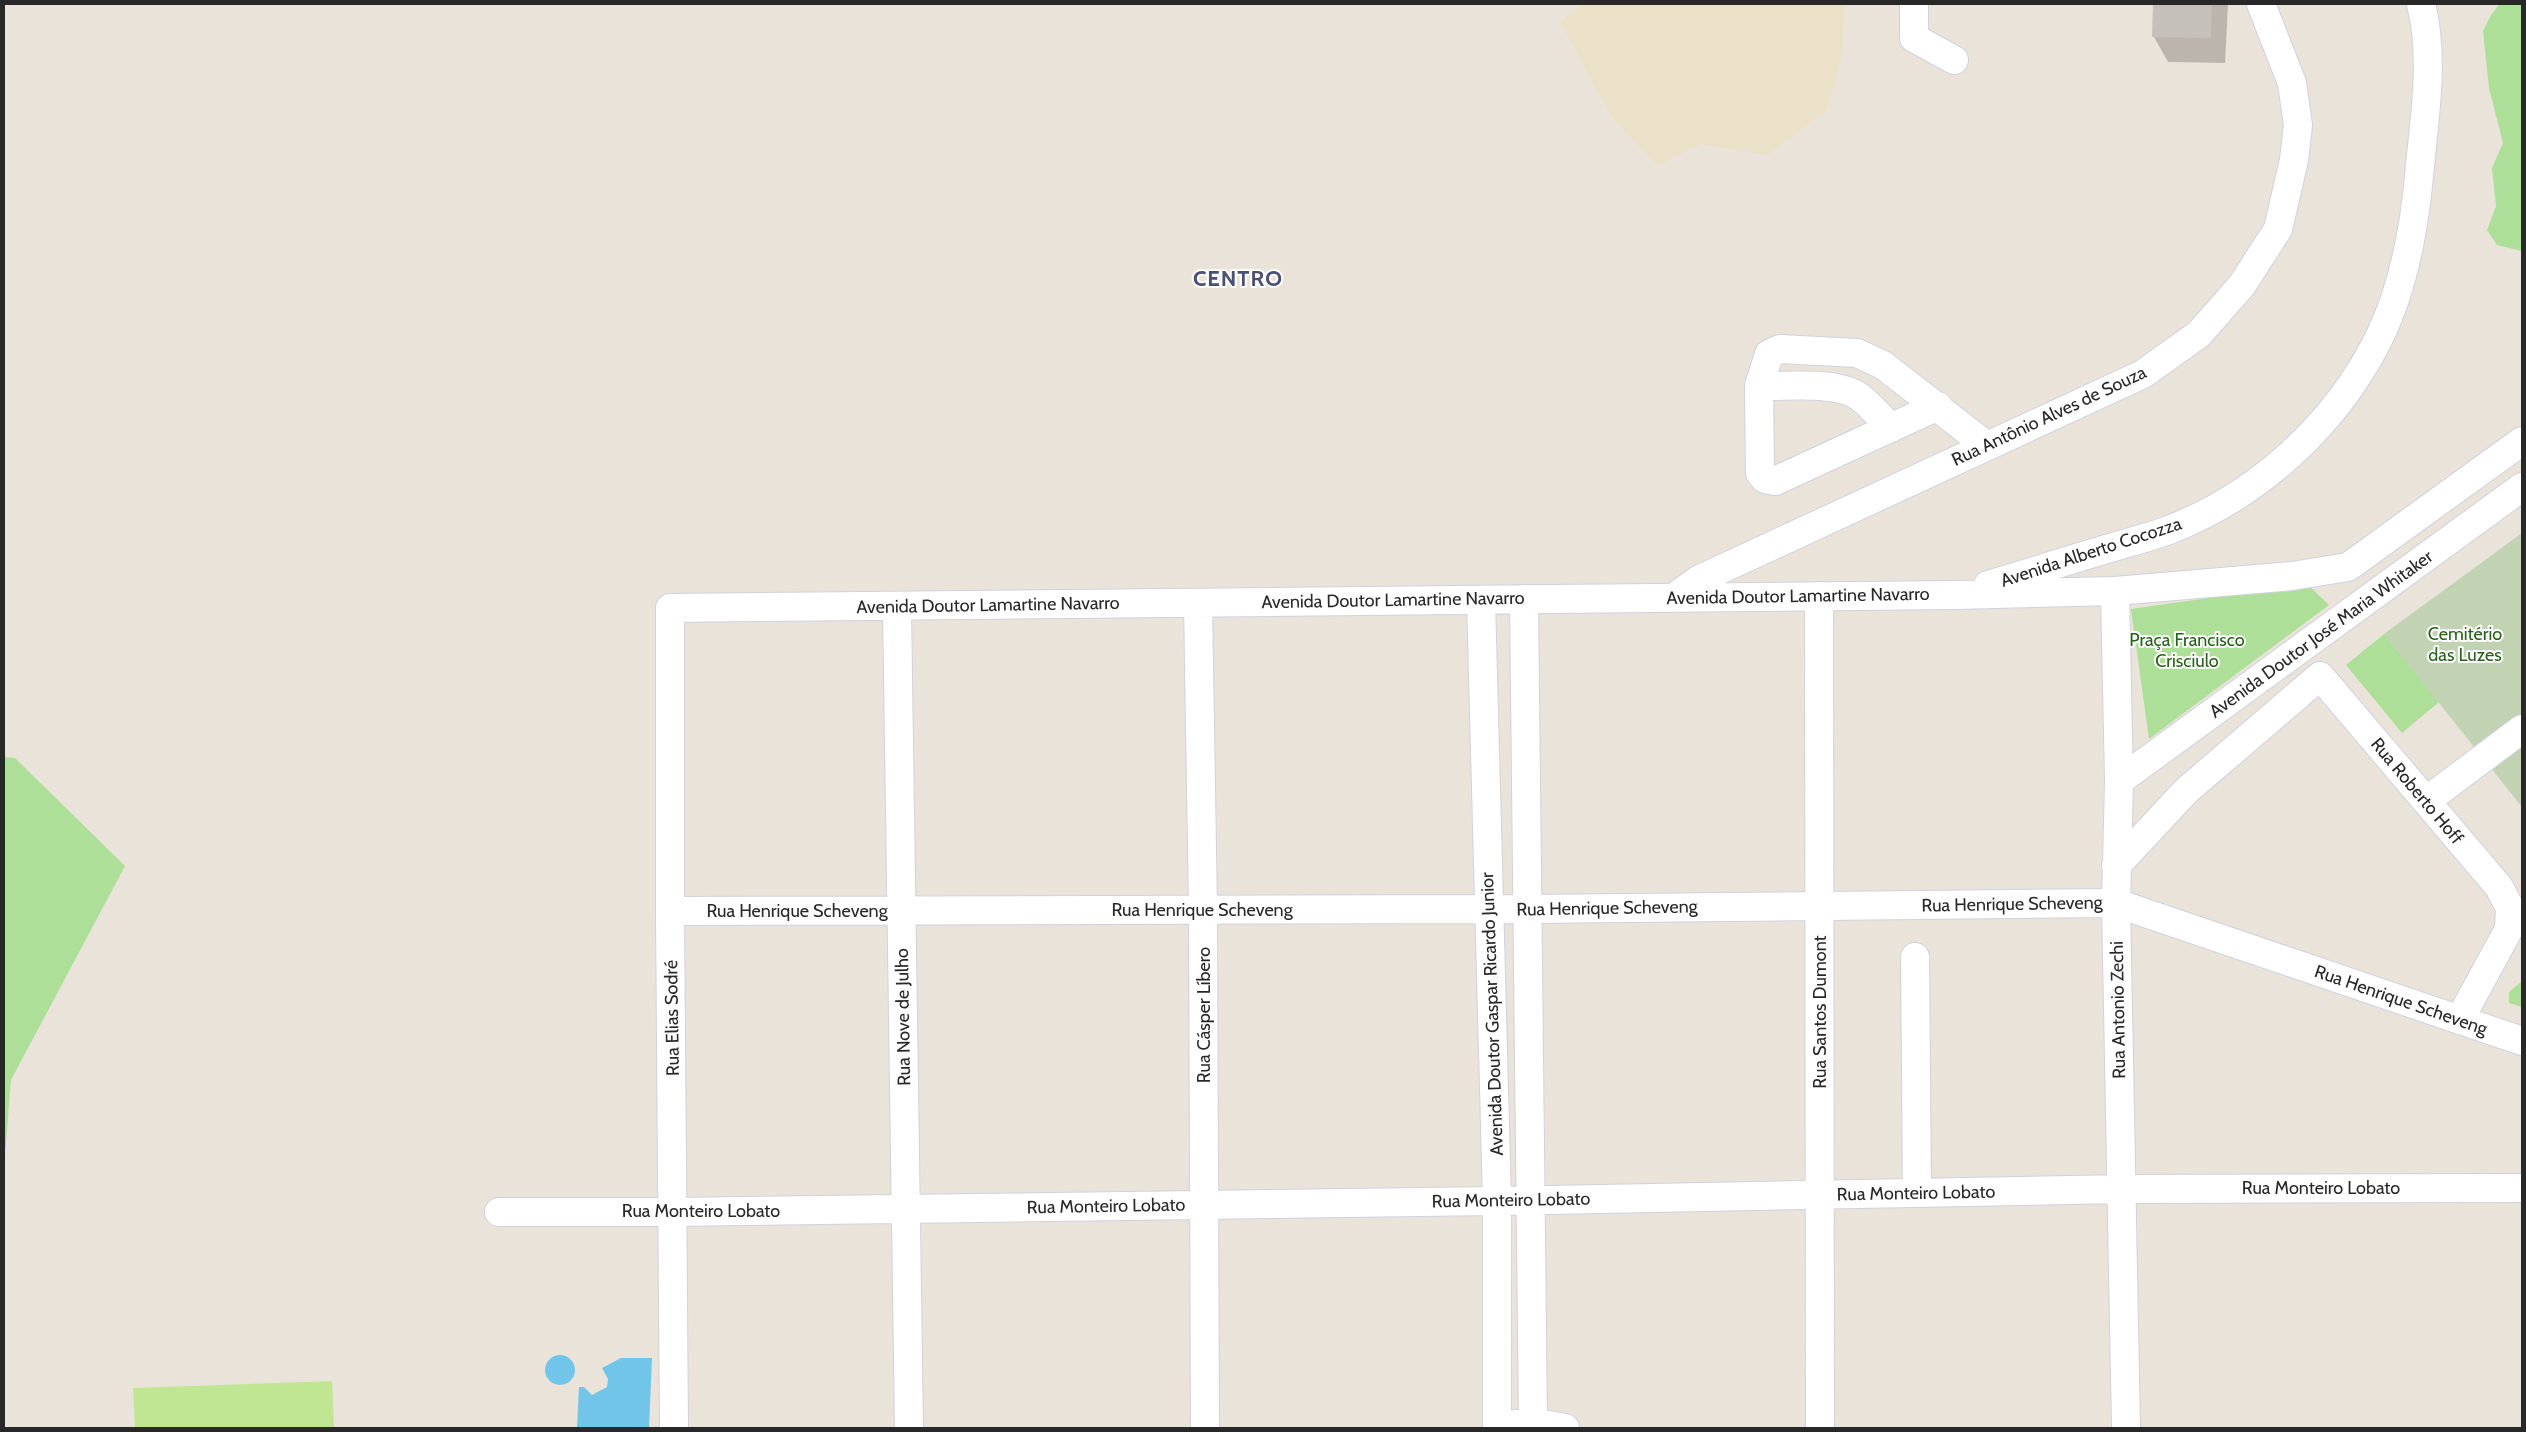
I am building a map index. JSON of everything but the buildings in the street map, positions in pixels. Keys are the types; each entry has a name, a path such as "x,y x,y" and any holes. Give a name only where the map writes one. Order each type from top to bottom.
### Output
{"street":[{"path":"1914,4 1914,38 1954,60"},
{"name":"Rua Antônio Alves de Souza","path":"1673,598 1698,580 2143,374 2199,334 2242,285 2278,229 2294,160 2298,125 2292,83 2261,4"},
{"name":"Avenida Alberto Cocozza","path":"1956,595 2170,530 2228,501 2286,460 2336,407 2379,339 2402,276 2416,204 2428,83 2424,16 2421,4"},
{"path":"1938,406 1775,481 1765,479 1760,472 1759,386 1769,354 1780,349 1857,353 1883,365 1938,406 1987,446"},
{"path":"1844,390 1857,353"},
{"path":"1759,386 1825,387 1844,390 1860,397 1891,428"},
{"path":"2115,592 2292,576 2348,567 2522,441"},
{"name":"Avenida Doutor José Maria Whitaker","path":"2119,781 2522,487"},
{"name":"Avenida Doutor Lamartine Navarro","path":"670,608 2115,592"},
{"name":"Rua Antonio Zechi","path":"2115,592 2119,781 2116,903 2126,1428"},
{"name":"Rua Santos Dumont","path":"1819,596 1820,1428"},
{"name":"Avenida Doutor Gaspar Ricardo Junior","path":"1524,599 1529,1200 1533,1422"},
{"name":"Avenida Doutor Gaspar Ricardo Junior","path":"1481,600 1497,1201 1499,1428"},
{"name":"Rua Cásper Líbero","path":"1198,603 1203,910 1205,1428"},
{"name":"Rua Nove de Julho","path":"897,606 910,1428"},
{"name":"Rua Elias Sodré","path":"670,608 674,1428"},
{"name":"Rua Roberto Hoff","path":"2116,866 2186,791 2320,676 2499,887 2510,908 2509,929 2460,1019"},
{"path":"2426,801 2522,729"},
{"name":"Rua Henrique Scheveng","path":"670,911 1526,910 2116,903 2522,1041"},
{"path":"1915,957 1916,1193"},
{"name":"Rua Monteiro Lobato","path":"499,1212 673,1212 1497,1201 2121,1189 2522,1188"},
{"path":"1499,1428 1533,1422 1565,1428"}],"shaded area":[{"path":"1582,4 1844,4 1843,48 1837,78 1826,111 1768,155 1701,144 1657,166 1611,116 1560,22"}],"green space":[{"path":"2500,4 2522,4 2522,251 2497,245 2487,230 2496,206 2492,168 2503,143 2489,88 2483,31 2491,15"},
{"name":"Cemitério das Luzes","path":"2522,533 2522,807 2384,634"},
{"name":"Praça Francisco Crisciulo","path":"2307,584 2329,605 2149,739 2131,609"},
{"path":"2384,634 2439,702 2402,733 2346,665"},
{"path":"4,757 15,758 125,866 11,1080 4,1168"},
{"path":"2522,981 2522,1007 2509,1003 2509,992"},
{"path":"332,1381 334,1428 135,1428 133,1388"}],"water":[{"path":"560,1355 566,1356 574,1364 574,1376 566,1384 560,1385 554,1384 546,1376 545,1370 546,1364 554,1356"},
{"path":"621,1358 652,1358 649,1428 577,1428 579,1387 584,1387 592,1395 607,1387 608,1379 602,1368"}],"district":[{"name":"CENTRO","path":"1238,278"}]}
